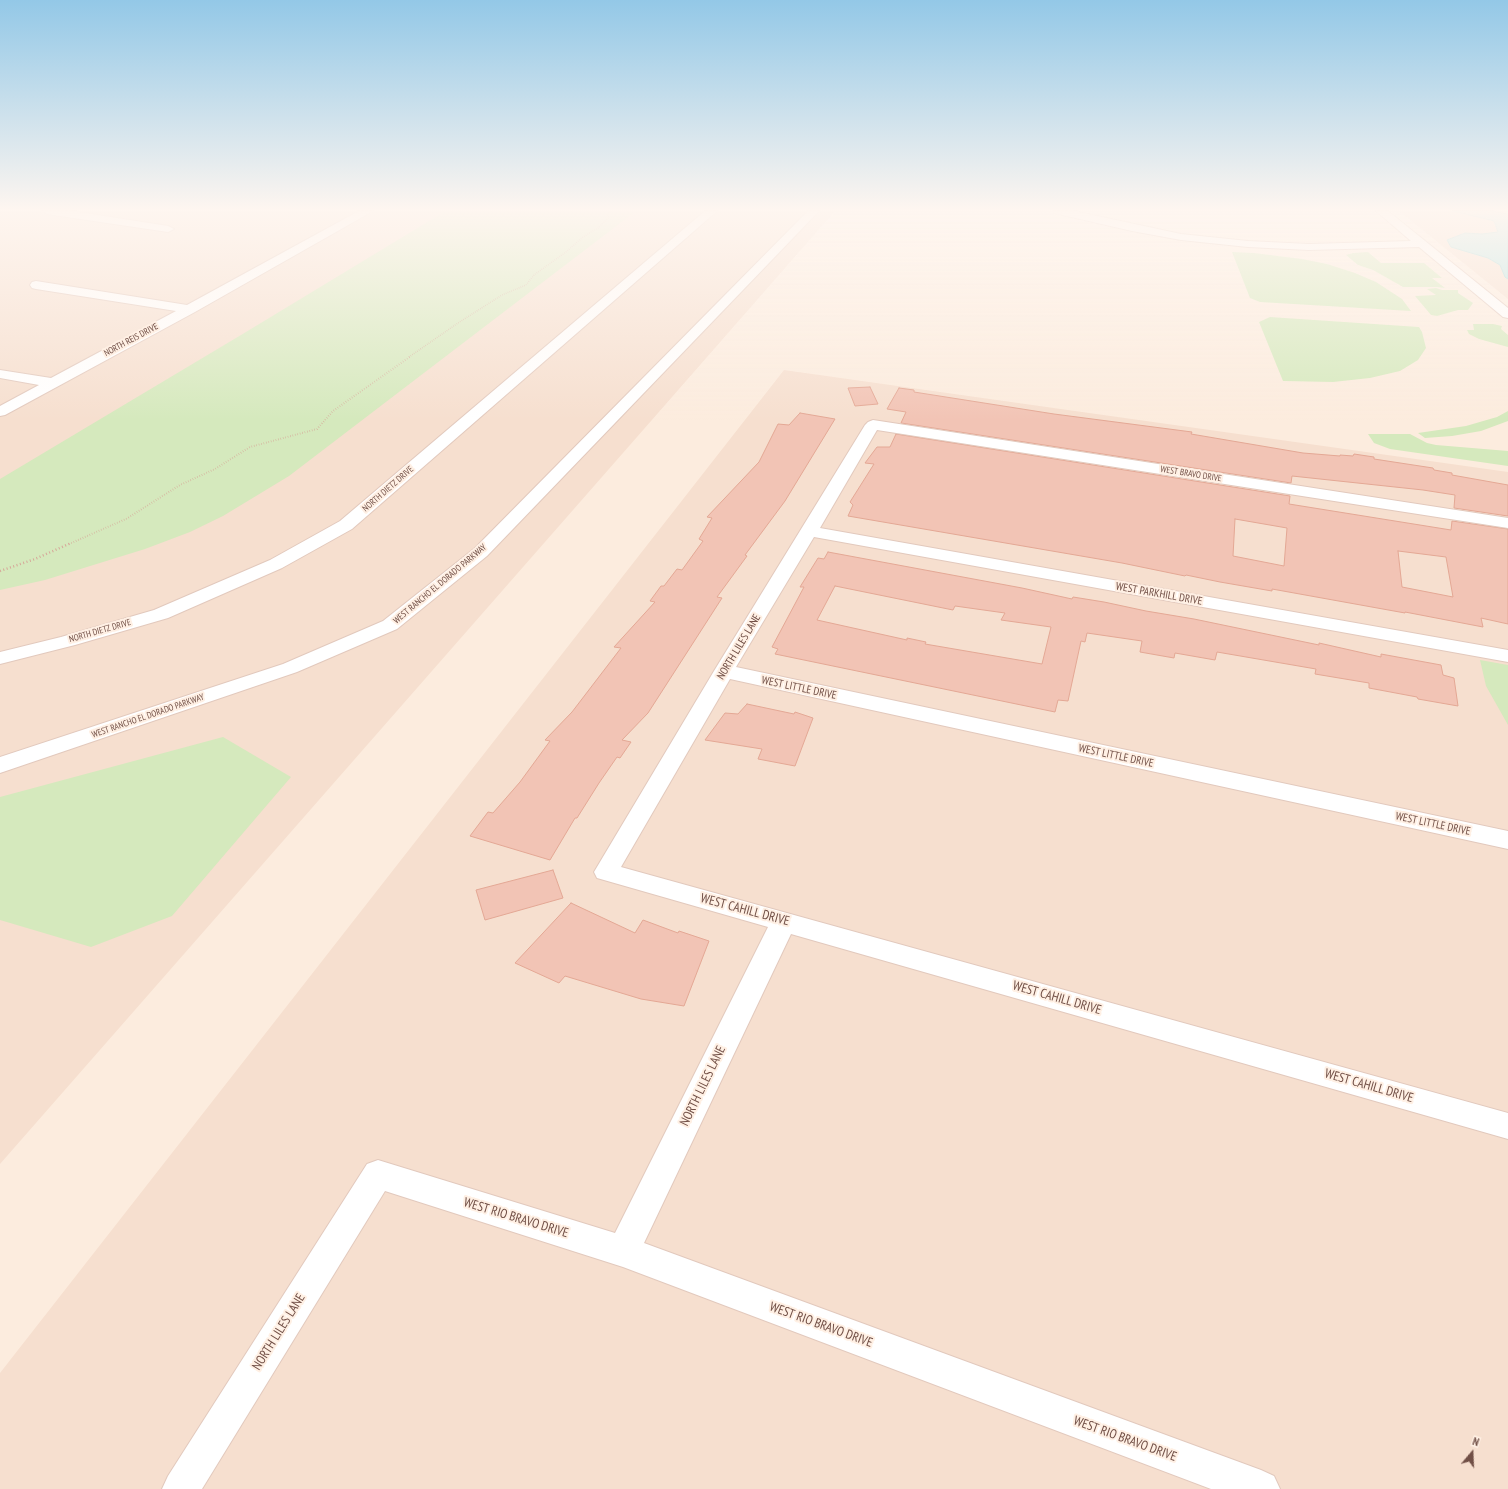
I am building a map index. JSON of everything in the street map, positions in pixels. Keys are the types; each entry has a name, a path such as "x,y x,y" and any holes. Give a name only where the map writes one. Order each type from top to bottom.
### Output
{"street":[{"name":"NORTH REIS DRIVE","path":"0,412 242,280"},
{"name":"NORTH DIETZ DRIVE","path":"0,658 68,641 161,614 276,564 346,525 631,280"},
{"name":"WEST RANCHO EL DORADO PARKWAY","path":"0,766 290,668 390,625 481,552 746,280"},
{"path":"1466,280 1508,314"},
{"path":"36,285 190,309"},
{"path":"0,374 52,383"},
{"name":"WEST BRAVO DRIVE","path":"873,425 1508,523"},
{"name":"NORTH LILES LANE","path":"606,872 724,671 873,425"},
{"name":"WEST PARKHILL DRIVE","path":"809,531 1508,656"},
{"name":"WEST LITTLE DRIVE","path":"724,671 1508,840"},
{"name":"WEST CAHILL DRIVE","path":"606,872 1508,1126"},
{"name":"NORTH LILES LANE","path":"623,1251 784,921"},
{"name":"NORTH LILES LANE","path":"181,1489 378,1174"},
{"name":"WEST RIO BRAVO DRIVE","path":"378,1174 623,1251 1261,1489"}],"path":[{"path":"0,571 35,559 126,519 180,485 215,469 250,447 316,429 333,411 458,323 502,295 526,285 530,280"}],"shaded area":[{"path":"0,280 774,280 0,1164"},
{"path":"1485,280 1508,280 1508,299"},
{"path":"784,370 1508,472 1508,1489 0,1489 0,1373"}],"green space":[{"path":"331,280 545,280 289,476 223,516 190,532 145,549 45,580 0,590 0,479"},
{"path":"1243,280 1372,280 1402,299 1411,311 1260,302 1250,298"},
{"path":"1392,280 1435,280 1445,288 1437,287 1403,287"},
{"path":"1436,288 1442,290 1458,290 1458,293 1473,303 1468,310 1458,310 1437,316 1431,315 1415,296 1436,295 1427,289"},
{"path":"1270,317 1419,327 1422,332 1426,348 1418,360 1400,371 1370,378 1333,382 1283,381 1259,322"},
{"path":"1473,324 1493,324 1502,326 1501,329 1508,335 1508,347 1479,339 1469,334 1467,330 1474,330"},
{"path":"1508,411 1508,421 1481,431 1452,436 1425,438 1418,433 1466,426 1497,417"},
{"path":"1368,434 1410,434 1427,443 1436,445 1508,451 1508,466 1390,449 1374,443"},
{"path":"1480,660 1508,665 1508,725 1486,686"},
{"path":"223,737 291,777 172,916 91,947 0,920 0,797"}],"building":[{"path":"870,387 878,404 855,406 848,388"},
{"path":"899,388 914,390 914,392 1054,414 1192,432 1191,434 1303,453 1340,456 1353,456 1354,454 1374,457 1374,459 1433,468 1434,470 1452,473 1452,475 1508,485 1508,516 1454,508 1455,495 1423,490 1292,476 1291,483 901,423 906,412 887,409"},
{"path":"800,413 835,419 785,501 745,555 747,556 717,597 722,598 648,713 622,740 631,742 620,758 617,757 599,783 577,818 575,818 550,860 470,836 488,812 493,813 520,782 550,741 545,740 572,712 621,648 614,647 655,602 650,601 661,586 664,586 677,569 682,570 703,541 699,539 712,518 707,517 759,462 778,424 789,425"},
{"path":"896,434 1290,496 1289,504 1451,530 1452,521 1508,529 1508,624 1481,618 1483,627 1405,612 1272,589 1272,591 1185,576 1122,563 848,516 853,505 850,502 874,464 865,463 877,447 890,447","holes":["1235,519 1287,528 1284,566 1233,556","1398,551 1446,557 1453,597 1402,587"]},
{"path":"828,552 1022,588 1072,599 1073,597 1104,602 1194,619 1319,645 1319,643 1381,657 1381,654 1441,665 1443,675 1454,678 1458,706 1369,688 1369,683 1315,674 1316,669 1217,652 1215,660 1175,653 1174,658 1140,652 1142,641 1087,633 1085,642 1081,641 1068,701 1058,700 1055,712 775,654 778,649 772,647 804,587 800,587 818,558 824,559","holes":["835,586 953,610 955,606 1005,613 1001,620 1051,627 1042,664 925,644 926,642 907,638 907,640 817,620"]},
{"path":"747,704 794,714 795,712 813,718 795,766 758,759 762,749 705,740 725,713 738,714"},
{"path":"553,870 563,898 485,920 476,890"},
{"path":"571,903 635,933 643,920 678,933 679,931 709,941 684,1006 641,999 565,976 559,983 515,963"}]}
